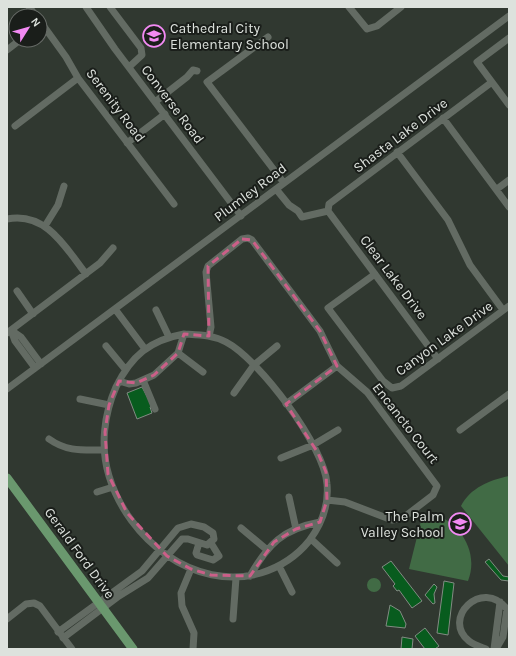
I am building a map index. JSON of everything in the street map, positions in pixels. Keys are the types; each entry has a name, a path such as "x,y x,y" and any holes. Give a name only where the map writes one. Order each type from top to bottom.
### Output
{"main road":[{"name":"Gerald Ford Drive","path":"7,478 134,648"}],"street":[{"name":"Converse Road","path":"86,7 129,67 241,216"},
{"path":"110,7 142,48 142,55 129,67"},
{"path":"349,7 367,29 376,26 401,7"},
{"name":"Plumley Road","path":"7,389 509,16"},
{"name":"Serenity Road","path":"48,33 66,57 78,78 174,204"},
{"path":"268,37 207,82 284,183"},
{"path":"509,38 477,62 509,105"},
{"path":"155,102 187,77 190,72 194,70 197,71"},
{"path":"14,126 78,78"},
{"name":"Shasta Lake Drive","path":"328,211 328,204 492,82"},
{"path":"128,143 165,114"},
{"path":"443,118 509,207"},
{"path":"397,152 448,220 470,265 506,308"},
{"path":"497,189 509,180"},
{"path":"45,226 58,204 64,186"},
{"path":"276,189 289,205 298,211 302,217 309,214 328,211"},
{"name":"Clear Lake Drive","path":"328,211 438,359"},
{"path":"7,219 21,218 33,220 45,226 59,239 86,274"},
{"name":"Encancto Court","path":"209,336 211,327 206,272 208,266 242,239 248,238 252,240 320,330 337,366 367,392 437,486 434,495 403,518 397,520 392,520 345,502 327,500"},
{"path":"9,332 100,263 113,248"},
{"name":"Canyon Lake Drive","path":"375,274 328,308 383,382 392,388 401,386 506,308"},
{"path":"17,291 33,314"},
{"path":"115,309 145,349"},
{"path":"156,310 169,337"},
{"path":"9,332 21,337 38,366"},
{"path":"119,381 129,384 143,380 162,368 178,353 184,334"},
{"path":"184,334 209,336 235,347 254,365 286,404 313,445 326,472 327,500 320,522 311,539 296,555 279,566 250,576 236,578 212,575 192,569 160,551 149,541 127,513 113,487 104,450 109,405 125,369 145,349 169,337 184,334"},
{"path":"106,346 125,369"},
{"path":"234,394 254,365 277,346"},
{"path":"178,353 203,372"},
{"path":"286,404 337,366"},
{"path":"143,380 155,409"},
{"path":"460,430 509,394"},
{"path":"80,399 109,405"},
{"path":"281,458 313,445 338,430"},
{"path":"49,439 60,447 82,450 104,450"},
{"path":"96,492 113,487"},
{"path":"289,497 296,529"},
{"path":"250,576 266,549 283,535 296,529 320,522"},
{"path":"63,638 142,571 175,531 187,524 197,524 210,530 214,535 211,543"},
{"path":"241,528 266,549"},
{"path":"58,632 148,578 178,543 185,538 204,545 211,543"},
{"path":"311,539 337,563"},
{"path":"199,543 196,553 197,556 213,560 219,556 211,543"},
{"path":"279,566 292,592"},
{"path":"192,569 181,593 182,606 194,633 194,649"},
{"path":"233,619 236,578"},
{"path":"486,649 468,640 460,626 460,617 469,602 477,598 493,598 500,602 495,649"},
{"path":"7,619 26,604 34,603 40,606 72,649"}],"highlighted area":[{"path":"242,239 252,240 320,331 337,366 286,404 318,453 326,472 327,500 320,522 296,529 274,542 250,576 211,575 191,569 167,556 127,513 108,474 105,432 109,405 119,381 136,383 154,375 178,353 184,334 209,336 208,266"}],"green space":[{"path":"509,476 509,566 461,506 470,494 481,486"},
{"path":"429,512 449,522 464,538 469,548 471,558 471,569 468,581 409,569 422,517"},
{"path":"371,578 377,578 381,582 381,588 377,592 371,592 367,588 367,582"}],"building":[{"path":"142,387 152,406 150,407 152,413 137,419 127,393"},
{"path":"489,559 503,576 509,577 509,581 501,580 485,562"},
{"path":"391,561 422,601 412,608 399,590 397,591 393,586 395,584 382,567"},
{"path":"444,581 454,583 448,635 437,633"},
{"path":"434,584 437,587 434,594 435,603 433,604 425,595"},
{"path":"390,605 400,611 406,624 405,628 386,626"},
{"path":"425,628 439,646 435,649 425,649 415,636"},
{"path":"402,637 413,639 412,649 401,649"}],"place":[{"name":"Cathedral City Elementary School","path":"154,36"},
{"name":"The Palm Valley School","path":"460,524"}]}
